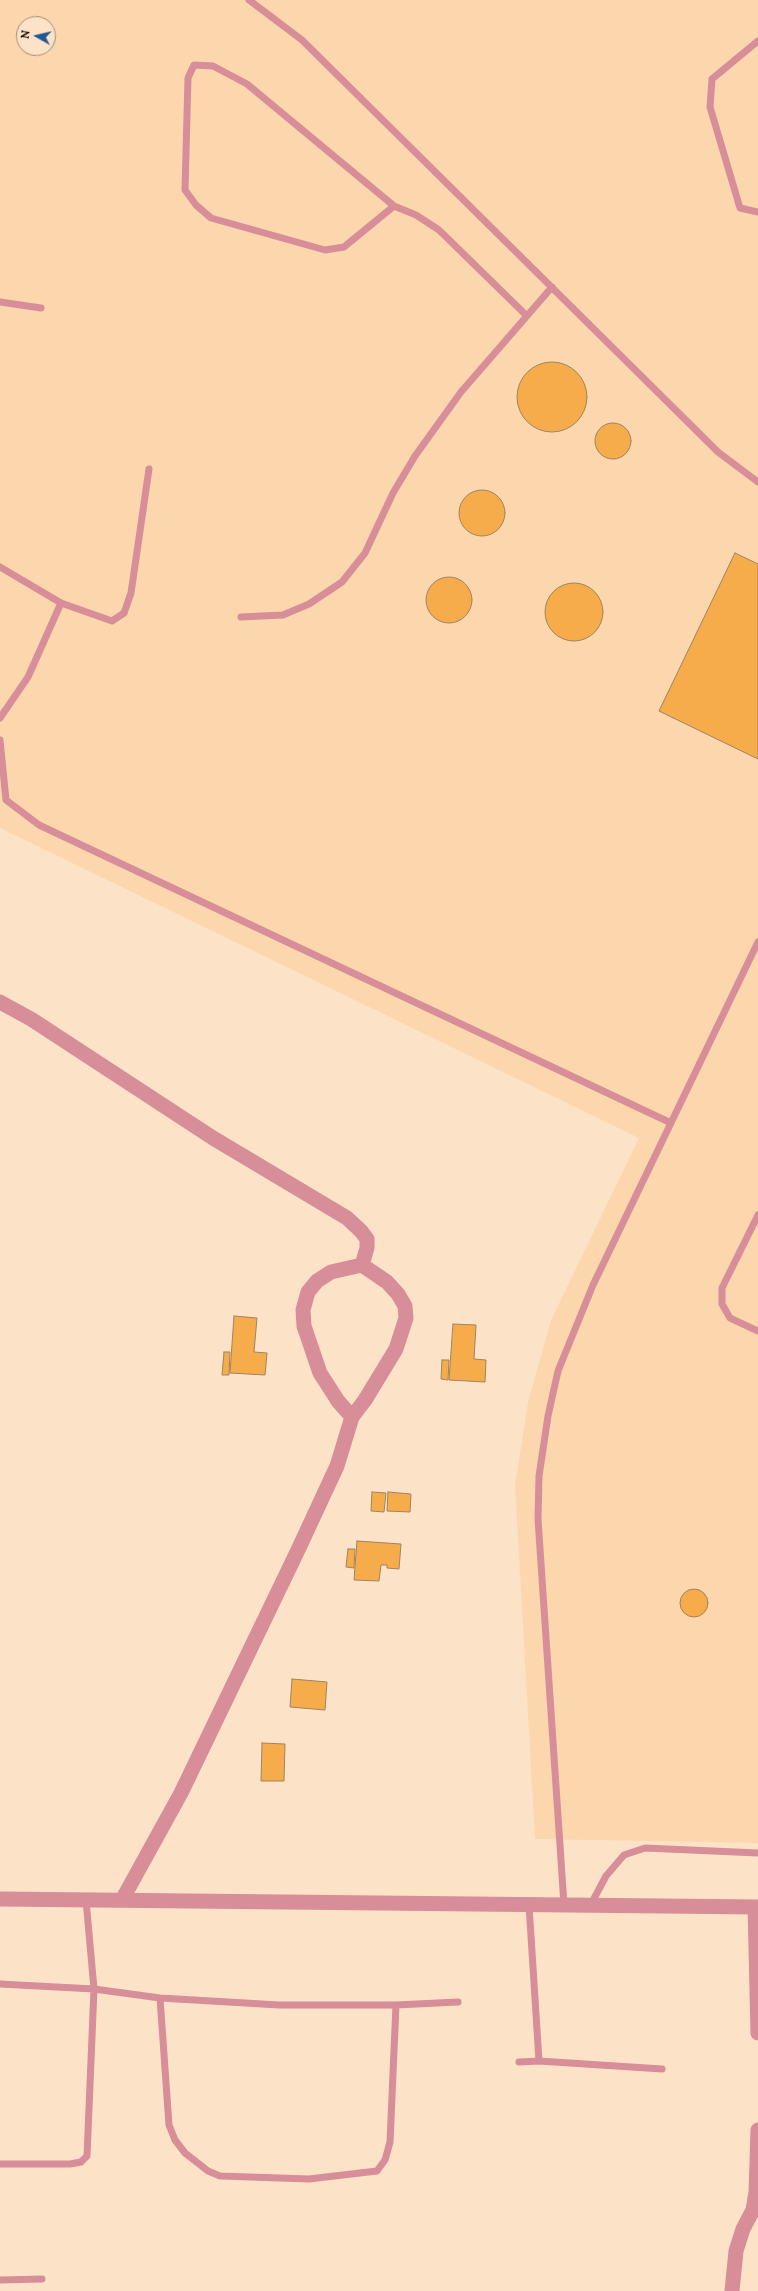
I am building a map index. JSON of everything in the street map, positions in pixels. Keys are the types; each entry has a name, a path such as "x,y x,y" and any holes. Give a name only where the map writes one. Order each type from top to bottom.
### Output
{"street":[{"path":"0,1002 31,1019 213,1138 347,1218 367,1239 367,1248 362,1265"},
{"path":"122,1900 181,1793 298,1550 337,1466 352,1417 365,1400 396,1349 406,1318 405,1306 398,1294 387,1282 362,1265 331,1272 316,1280 308,1292 303,1310 304,1326 310,1349 320,1373 338,1401 352,1417"},
{"path":"0,1899 757,1907 758,2033"},
{"path":"732,2291 736,2251 743,2229 753,2210 756,2192 758,2130"}],"lane":[{"path":"249,0 302,40 718,452 758,482"},
{"path":"758,41 712,79 710,107 740,208 758,212"},
{"path":"394,206 344,247 325,250 211,218 196,205 185,190 188,78 194,65 213,66 247,84 394,206 416,215 439,230 527,316"},
{"path":"241,617 283,615 309,604 342,582 365,553 393,493 415,456 461,392 552,287"},
{"path":"0,302 41,308"},
{"path":"0,568 61,603 112,621 124,613 131,593 149,469"},
{"path":"0,718 28,677 61,603"},
{"path":"0,740 6,800 39,825 671,1123"},
{"path":"564,1906 553,1714 540,1554 539,1476 548,1416 558,1372 593,1285 758,942"},
{"path":"758,1215 722,1288 722,1304 730,1318 758,1331"},
{"path":"590,1906 606,1876 624,1855 645,1848 758,1853"},
{"path":"0,2164 70,2164 81,2162 87,2156 94,1989 86,1900"},
{"path":"529,1905 539,2061"},
{"path":"0,1984 94,1989 160,1998 279,2005 396,2005 458,2002"},
{"path":"160,1998 169,2125 175,2140 185,2153 208,2171 220,2176 302,2178 377,2171 386,2160 390,2142 396,2005"},
{"path":"519,2062 539,2061 662,2069"},
{"path":"0,2280 42,2279"}],"shaded area":[{"path":"0,0 758,0 758,1843 535,1839 515,1485 528,1402 551,1320 639,1138 0,828"}],"building":[{"path":"545,362 559,362 572,368 581,377 587,390 585,410 577,422 559,432 545,432 532,426 523,417 517,404 517,390 523,377 532,368"},
{"path":"617,423 626,428 630,434 630,448 626,454 617,459 609,459 600,454 596,448 595,437 600,428 606,424"},
{"path":"478,490 486,490 495,494 501,500 505,513 501,526 495,532 486,536 478,536 469,532 463,526 459,517 459,509 463,500 469,494"},
{"path":"735,553 758,564 758,759 659,711"},
{"path":"445,577 453,577 462,581 468,587 472,600 468,613 462,619 453,623 445,623 436,619 430,613 426,604 426,596 430,587 436,581"},
{"path":"574,583 590,588 598,596 603,612 598,628 590,636 574,641 558,636 550,628 545,612 550,596 558,588"},
{"path":"234,1316 257,1318 254,1352 267,1353 265,1375 230,1373"},
{"path":"453,1324 476,1325 474,1359 486,1360 485,1382 449,1380"},
{"path":"224,1352 230,1352 229,1375 222,1375"},
{"path":"442,1360 449,1360 448,1380 441,1379"},
{"path":"372,1492 386,1493 384,1512 371,1511"},
{"path":"388,1492 411,1494 410,1512 387,1511"},
{"path":"357,1541 401,1544 399,1569 387,1568 387,1565 381,1565 379,1581 354,1580"},
{"path":"348,1549 355,1549 354,1568 346,1567"},
{"path":"694,1589 704,1593 708,1603 704,1613 694,1617 684,1613 680,1603 684,1593"},
{"path":"292,1679 327,1682 325,1710 290,1707"},
{"path":"262,1743 285,1744 284,1781 261,1781"}]}
